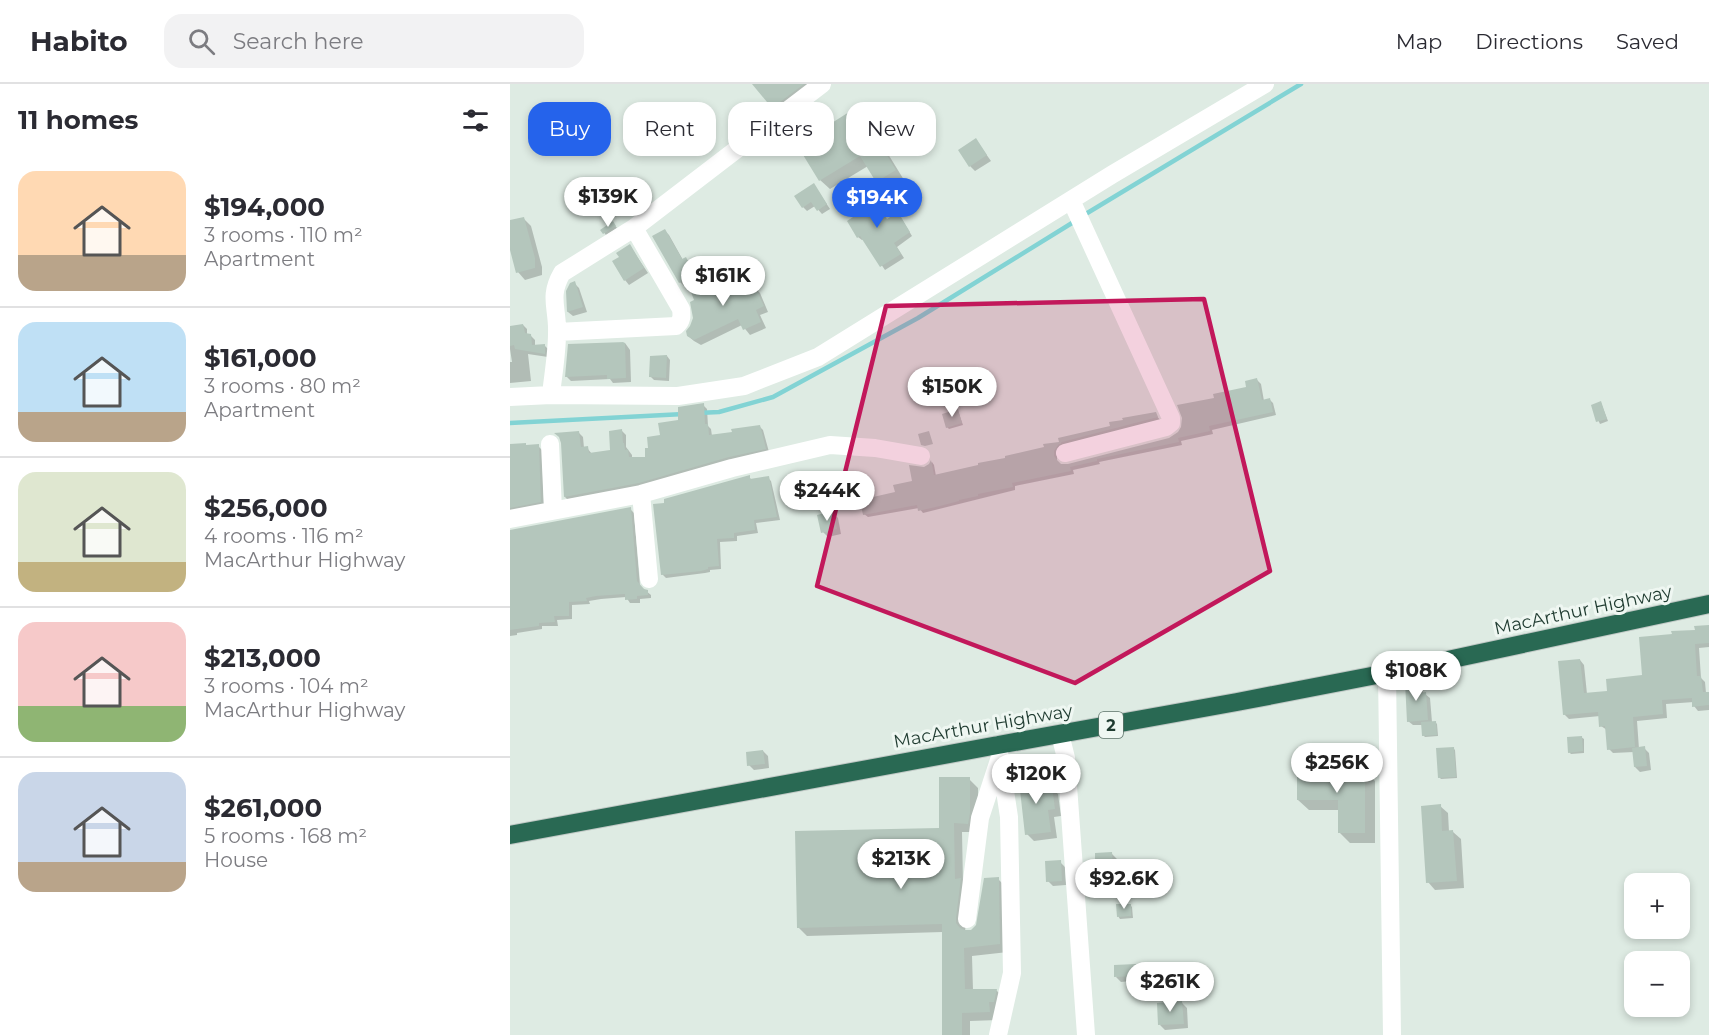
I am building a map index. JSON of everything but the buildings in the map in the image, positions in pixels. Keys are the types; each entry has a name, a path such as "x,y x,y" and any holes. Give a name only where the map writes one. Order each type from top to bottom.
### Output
{"highway":[{"name":"MacArthur Highway","path":"510,835 999,750 1060,734 1387,673 1709,604"}],"street":[{"path":"551,395 557,332 553,293 562,273 634,228 822,84"},
{"path":"510,398 551,395 678,396 744,386 818,357 1071,200 1265,84"},
{"path":"1065,453 1166,427 1171,423 1171,418 1071,200"},
{"path":"557,332 676,326 679,323 682,317 681,309 634,228"},
{"path":"550,444 554,510"},
{"path":"510,519 641,494 732,468 830,445 875,448 921,456"},
{"path":"641,494 649,579"},
{"path":"1387,673 1392,1035"},
{"path":"1060,734 1066,759 1086,1035"},
{"path":"967,919 980,818 999,750"},
{"path":"998,1035 1012,973 1009,817 999,750"}],"highlighted area":[{"path":"1204,299 1270,571 1075,683 817,586 886,306"}],"waterway":[{"path":"1084,215 1301,84"},
{"path":"698,413 719,412 773,397 918,318 1072,223"},
{"path":"510,423 684,414"}]}
